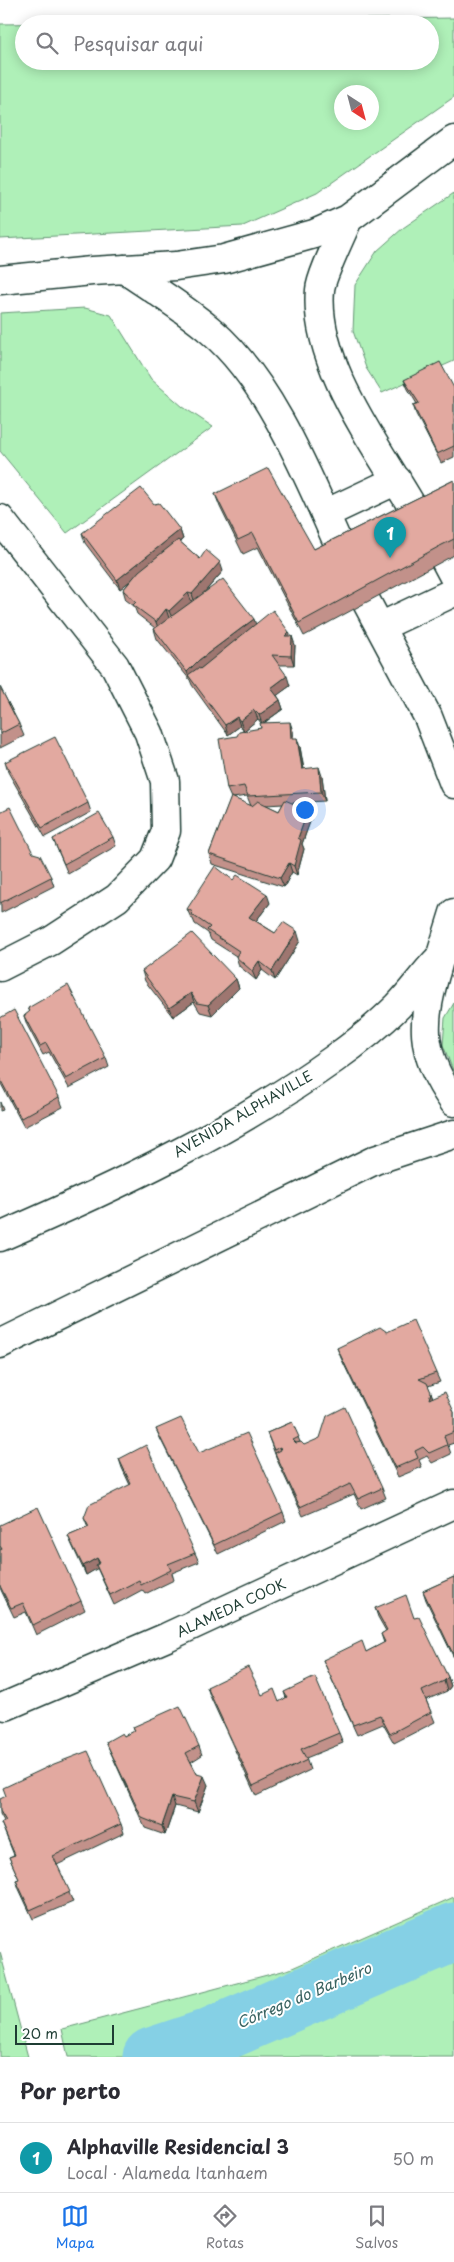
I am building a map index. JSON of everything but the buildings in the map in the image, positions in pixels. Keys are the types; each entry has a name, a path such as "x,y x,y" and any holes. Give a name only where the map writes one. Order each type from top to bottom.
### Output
{"street":[{"path":"0,280 176,266 224,258 314,234 348,219 454,140"},
{"path":"348,219 320,288 326,347 366,429 417,515"},
{"path":"124,269 212,332 244,367 265,394 342,552"},
{"path":"325,514 397,480"},
{"path":"0,967 52,941 117,898 155,859 166,831 164,781 149,732 115,666 4,532"},
{"path":"380,627 454,592"},
{"path":"366,601 428,717 454,784"},
{"path":"454,913 447,950 429,995 425,1025 426,1048 437,1074 454,1102"},
{"name":"AVENIDA ALPHAVILLE","path":"0,1237 165,1159 271,1100 335,1059 397,1007 447,950"},
{"path":"0,1344 375,1160 454,1134"},
{"name":"ALAMEDA COOK","path":"6,1706 167,1637 454,1504"}],"green space":[{"path":"439,18 454,18 454,97 317,193 243,226 0,239 0,24 15,24 15,70 439,70"},
{"path":"454,193 454,361 382,393 366,368 353,331 355,285 377,251 403,228"},
{"path":"85,308 111,315 151,379 183,407 213,427 67,533 0,451 0,313"},
{"path":"454,1003 454,1073 443,1045 445,1018"},
{"path":"454,1897 454,2057 68,2057 62,2029 290,1969"},
{"path":"0,1952 28,2057 0,2057"}],"waterway":[{"name":"Córrego do Barbeiro","path":"152,2057 206,2039 454,1932"}],"place":[{"name":"Alphaville Residencial 3","path":"390,558"}]}
